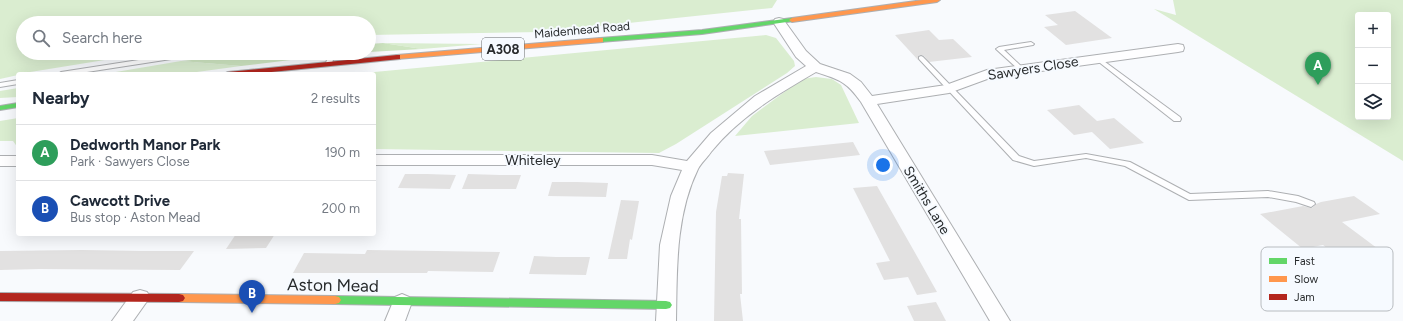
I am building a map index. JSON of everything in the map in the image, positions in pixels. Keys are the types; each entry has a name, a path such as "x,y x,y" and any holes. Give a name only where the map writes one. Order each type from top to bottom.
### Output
{"main road":[{"name":"Maidenhead Road","path":"376,59 702,32 937,0"},
{"name":"Maidenhead Road","path":"246,72 365,60"},
{"path":"0,108 16,105"},
{"name":"Aston Mead","path":"0,297 140,297 402,302 666,313"}],"street":[{"name":"Smiths Lane","path":"779,22 801,54 815,67 845,77 856,85 868,101 1000,321"},
{"name":"Sawyers Close","path":"868,101 950,89 987,74 1178,48"},
{"path":"666,313 669,245 678,196 691,167 716,136 760,99 815,67"},
{"name":"Whiteley","path":"376,160 652,160 691,167"},
{"path":"0,161 16,161"},
{"path":"122,321 140,297"},
{"path":"395,321 402,302"}],"lane":[{"path":"1021,69 999,49 1031,44"},
{"path":"921,58 1016,158 1034,164 1086,156 1127,164 1189,197 1268,194 1298,199 1311,204"},
{"path":"1097,58 1177,119"},
{"path":"74,72 152,60"},
{"path":"0,85 16,82"}],"green space":[{"path":"0,0 777,0 772,8 543,32 376,35 376,16 16,16 16,60 105,60 30,72 16,72 16,75 0,79"},
{"path":"1173,0 1403,0 1403,161 1154,9 1176,15"},
{"path":"766,35 776,38 794,61 795,66 787,73 676,144 659,153 376,149 376,72 374,72"},
{"path":"383,43 482,44 422,49"},
{"path":"383,43 422,49 376,52 376,44"},
{"path":"192,60 290,60 241,66 181,61"},
{"path":"181,61 241,66 197,72 116,72"},
{"path":"816,77 832,79 841,85 859,123 735,136 752,116 802,79"},
{"path":"16,88 16,97 0,98 0,91"},
{"path":"16,118 16,145 13,141 0,141 0,121"}],"building":[{"path":"1075,11 1112,38 1066,45 1044,27 1058,25 1045,15"},
{"path":"929,30 939,40 953,39 972,57 929,62 924,56 920,55 918,60 895,35"},
{"path":"1079,105 1097,121 1114,118 1144,143 1110,149 1092,132 1074,135 1047,110"},
{"path":"853,142 860,155 770,165 764,151"},
{"path":"728,173 744,174 739,219 741,219 742,294 740,294 743,321 714,321 716,212 722,176 727,176"},
{"path":"405,174 456,175 450,189 398,188"},
{"path":"468,174 521,175 516,189 462,189"},
{"path":"552,182 608,183 606,197 548,196"},
{"path":"877,186 937,292 917,295 908,277 884,280 876,263 890,261 853,188"},
{"path":"1354,196 1380,214 1342,222 1376,247 1326,247 1323,245 1301,247 1260,214 1303,206 1312,208 1321,202"},
{"path":"621,200 639,201 632,240 630,239 627,259 608,259"},
{"path":"235,236 274,236 266,248 226,249"},
{"path":"367,250 500,252 493,272 428,271 427,273 293,273 304,253 365,254"},
{"path":"0,251 194,251 180,270 0,270"},
{"path":"534,256 590,257 586,275 529,274"},
{"path":"936,302 946,321 914,321 907,306"}],"traffic: fast":[{"path":"600,40 702,32 792,20"},
{"path":"0,108 16,105"},
{"path":"335,300 666,305"}],"traffic: slow":[{"path":"792,20 937,0"},
{"path":"397,57 600,40"},
{"path":"179,298 335,300"}],"traffic: jam":[{"path":"376,59 397,57"},
{"path":"248,72 367,60"},
{"path":"0,297 179,298"}],"place":[{"name":"Dedworth Manor Park","path":"1318,85"},
{"name":"Cawcott Drive","path":"252,313"}]}
